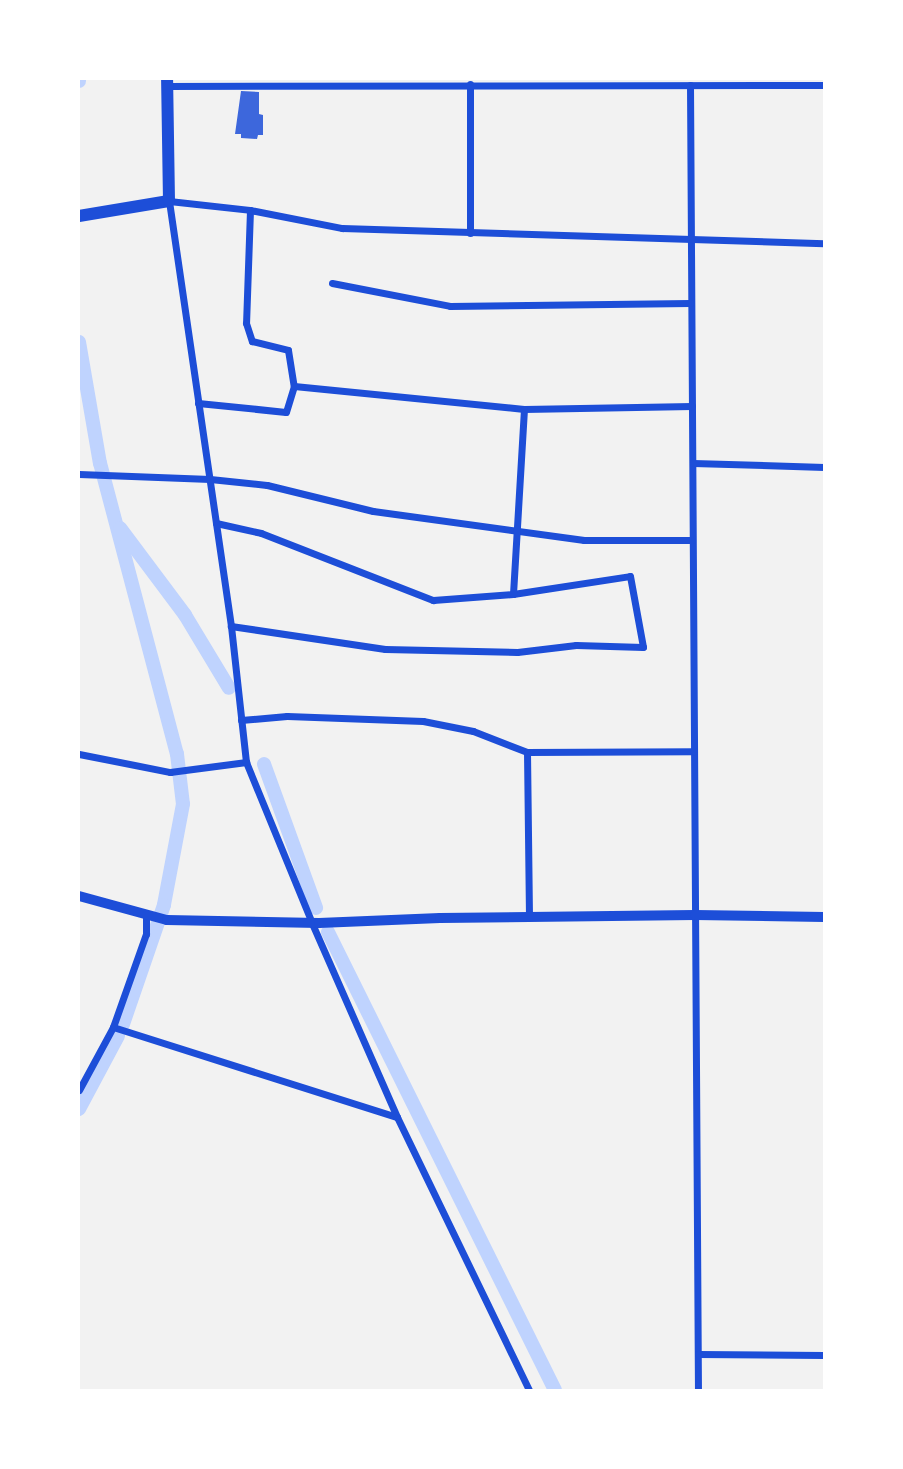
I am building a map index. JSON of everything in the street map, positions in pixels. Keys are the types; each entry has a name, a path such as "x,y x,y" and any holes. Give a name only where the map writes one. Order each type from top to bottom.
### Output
{"main road":[{"path":"79,216 169,201 167,82"}],"street":[{"path":"167,82 824,85"},
{"path":"470,84 470,233"},
{"path":"690,85 698,1390"},
{"path":"529,1390 397,1117 246,762 231,626 169,201 250,210 342,228 824,243"},
{"path":"198,403 286,412 294,386 288,351 252,341 246,323 250,210"},
{"path":"332,283 450,306 690,303"},
{"path":"294,386 524,409 692,406"},
{"path":"513,594 524,409"},
{"path":"693,463 824,467"},
{"path":"79,474 210,479 267,485 373,511 584,540 692,540"},
{"path":"216,523 261,533 433,600 513,594 630,576 643,647 576,645 517,652 386,649 231,626"},
{"path":"242,720 287,716 423,721 472,731 527,752 694,751"},
{"path":"527,752 529,917"},
{"path":"79,754 170,772 246,762"},
{"path":"79,896 167,920 333,923 529,917 824,917"},
{"path":"79,1090 113,1027 150,916"},
{"path":"113,1027 397,1117"},
{"path":"698,1354 824,1355"}],"building":[{"path":"241,91 259,92 263,135 258,135 257,139 241,138 241,134 235,134"}],"waterway":[{"path":"79,342 100,463 177,754 183,804 164,905 123,1024"},
{"path":"120,528 185,615 229,688"},
{"path":"264,764 316,908"},
{"path":"328,932 555,1390"},
{"path":"79,1109 118,1036"}]}
